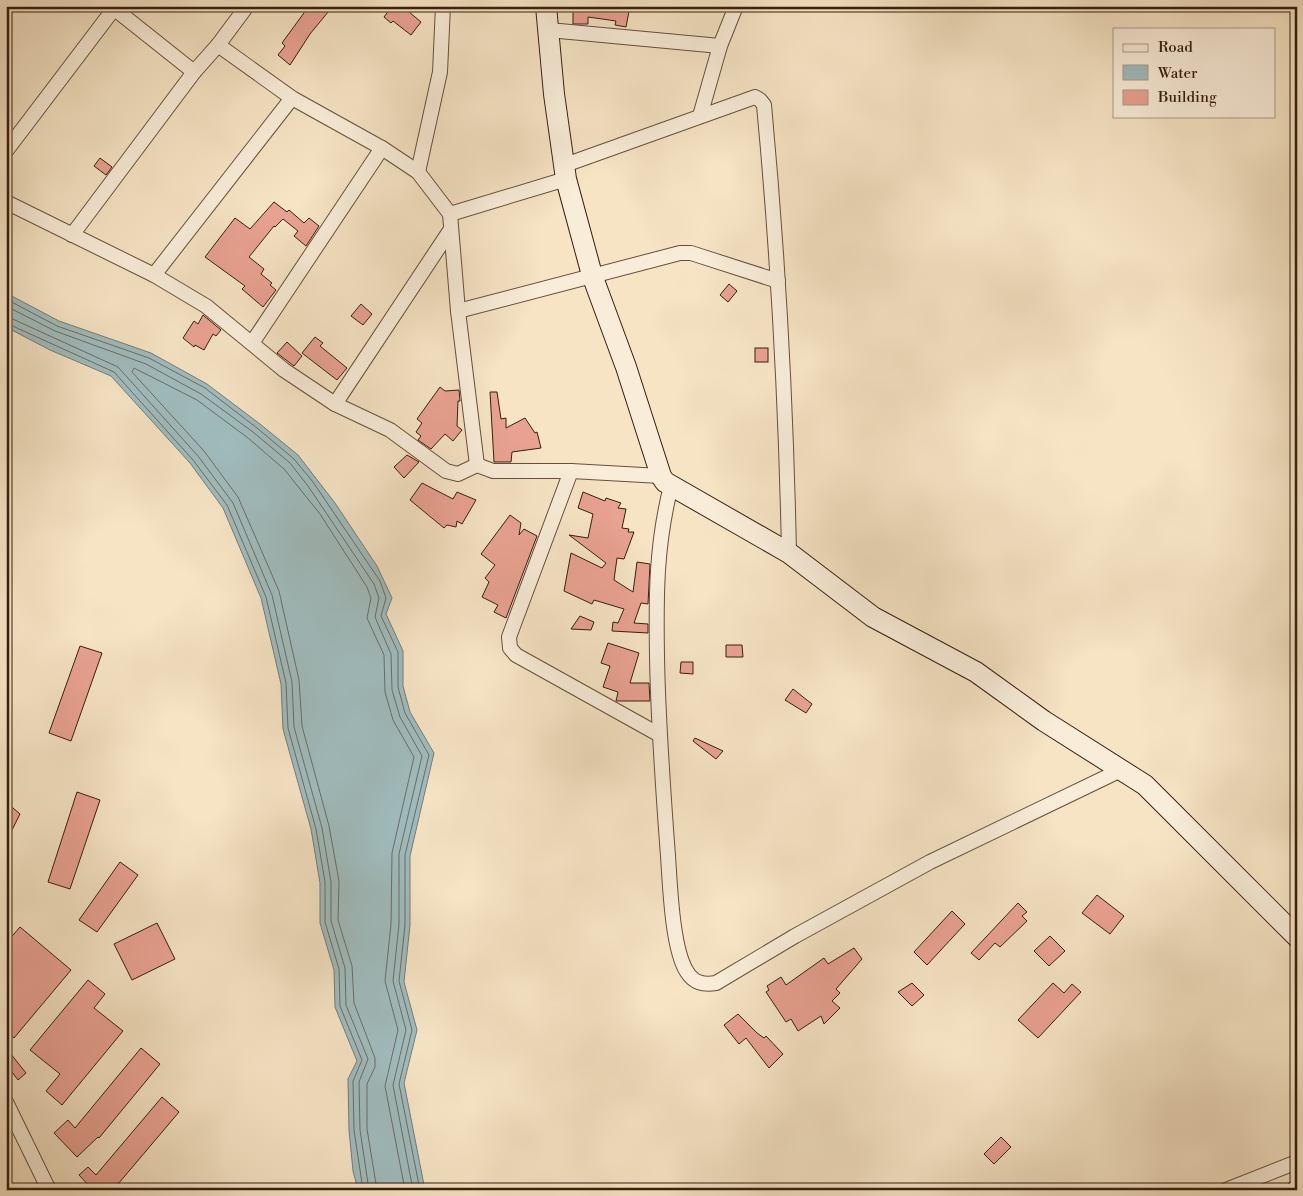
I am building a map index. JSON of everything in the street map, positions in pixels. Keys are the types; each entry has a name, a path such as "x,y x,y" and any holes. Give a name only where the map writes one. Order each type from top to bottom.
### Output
{"street":[{"path":"72,235 194,72 218,45 247,6"},
{"path":"418,172 440,72 443,6"},
{"path":"546,6 554,94 566,172 592,275 666,481 658,548 656,595 658,734 674,928 686,970 693,980 704,985 716,983 795,936 930,862 1121,770"},
{"path":"700,116 720,46 736,6"},
{"path":"6,151 114,7 194,72"},
{"path":"549,30 720,46"},
{"path":"218,45 292,98 382,148 418,172 450,214 458,311 477,466"},
{"path":"450,214 566,172 700,116 755,97 760,100 764,106 776,234 787,425 789,553"},
{"path":"154,275 292,98"},
{"path":"252,344 382,148"},
{"path":"6,202 154,275 206,306 284,370 336,404 390,430 446,470 458,474 477,466 493,471 571,471 666,481 789,553 873,617 976,672 1044,721 1145,784 1297,937"},
{"path":"336,404 451,229"},
{"path":"458,311 680,253 691,253 778,281"},
{"path":"571,471 509,637 510,648 516,655 658,734"},
{"path":"6,1102 49,1190"},
{"path":"1226,1190 1297,1162"},
{"path":"1293,1190 1297,1186"}],"water":[{"path":"6,293 59,321 151,353 207,384 260,424 298,455 335,503 377,566 392,598 386,614 403,651 403,686 410,712 434,753 410,856 410,925 404,982 417,1030 404,1083 425,1190 358,1190 353,1171 349,1130 348,1079 357,1061 335,1007 334,970 320,923 320,883 311,829 283,729 281,684 261,598 223,508 190,463 111,376 50,350 6,327"}],"building":[{"path":"309,6 333,6 310,34 290,65 278,55 285,46 282,43"},
{"path":"392,6 402,6 421,22 411,35 393,21 391,23 384,17"},
{"path":"573,6 630,6 626,27 615,25 616,21 588,17 588,24 573,24"},
{"path":"100,158 112,167 106,175 94,166"},
{"path":"274,202 287,212 289,210 304,223 309,218 319,226 306,246 294,236 298,231 283,219 274,226 249,257 264,269 261,274 272,283 270,285 276,290 263,307 242,289 245,286 205,257 235,218 250,229"},
{"path":"729,284 737,291 728,302 720,295"},
{"path":"361,304 372,314 363,325 351,316"},
{"path":"203,315 221,330 216,336 213,334 204,350 195,345 194,347 183,338 194,321 198,324"},
{"path":"315,337 323,343 320,346 347,368 337,380 302,353"},
{"path":"287,342 302,356 294,366 277,353"},
{"path":"755,348 768,348 768,362 755,362"},
{"path":"440,387 445,391 459,390 460,401 458,401 457,426 462,430 453,441 445,434 431,449 418,440 421,436 416,432 422,423 417,419"},
{"path":"490,392 497,392 501,419 506,418 506,428 525,418 535,433 537,432 541,448 512,452 511,462 494,462"},
{"path":"407,455 419,462 404,478 394,467"},
{"path":"422,483 453,499 457,492 476,500 462,524 457,521 456,527 447,525 444,528 410,500"},
{"path":"583,492 605,501 606,498 621,503 618,508 626,509 622,528 629,529 628,532 634,532 624,559 617,558 614,580 633,592 637,562 650,564 648,604 641,603 634,623 648,624 648,633 612,631 613,622 618,623 624,609 594,600 592,604 564,591 571,553 602,568 606,563 569,535 588,538 593,514 578,508"},
{"path":"510,515 521,523 519,535 524,529 537,536 506,618 494,612 498,605 482,597 489,582 485,578 495,565 481,554"},
{"path":"580,616 594,622 591,630 571,629"},
{"path":"608,643 639,653 630,683 649,683 650,701 616,701 618,692 603,687 610,666 601,663"},
{"path":"726,645 742,645 743,657 726,657"},
{"path":"80,646 102,653 71,741 49,733"},
{"path":"681,662 693,662 693,674 680,673"},
{"path":"793,689 812,704 806,713 785,700"},
{"path":"695,738 723,751 716,759 693,741"},
{"path":"77,792 100,800 70,889 48,882"},
{"path":"6,802 20,814 6,842"},
{"path":"120,862 138,875 97,932 79,920"},
{"path":"1097,895 1124,916 1110,934 1082,913"},
{"path":"1018,903 1027,912 1022,916 1027,921 1000,947 995,943 979,960 971,953"},
{"path":"952,911 965,924 927,965 914,952"},
{"path":"157,923 175,959 132,980 114,944"},
{"path":"20,927 71,970 14,1038 6,1031 6,943"},
{"path":"1050,936 1065,951 1049,966 1034,951"},
{"path":"854,948 862,959 836,989 840,993 832,1001 840,1008 824,1024 821,1016 798,1031 791,1019 786,1022 766,992 769,990 767,986 781,977 786,985 824,958 828,964"},
{"path":"88,980 105,994 94,1008 123,1031 62,1105 46,1091 60,1074 30,1050"},
{"path":"912,983 924,995 912,1006 898,992"},
{"path":"1053,983 1064,993 1072,984 1081,992 1038,1038 1018,1020"},
{"path":"738,1014 757,1033 764,1038 766,1036 783,1054 769,1068 746,1038 739,1044 724,1025"},
{"path":"6,1048 26,1073 18,1080 6,1064"},
{"path":"141,1048 160,1064 99,1138 77,1157 54,1133 68,1120 75,1128"},
{"path":"162,1097 179,1112 113,1190 93,1190 79,1175 88,1167 96,1175"},
{"path":"1001,1137 1011,1147 994,1164 984,1154"}]}
